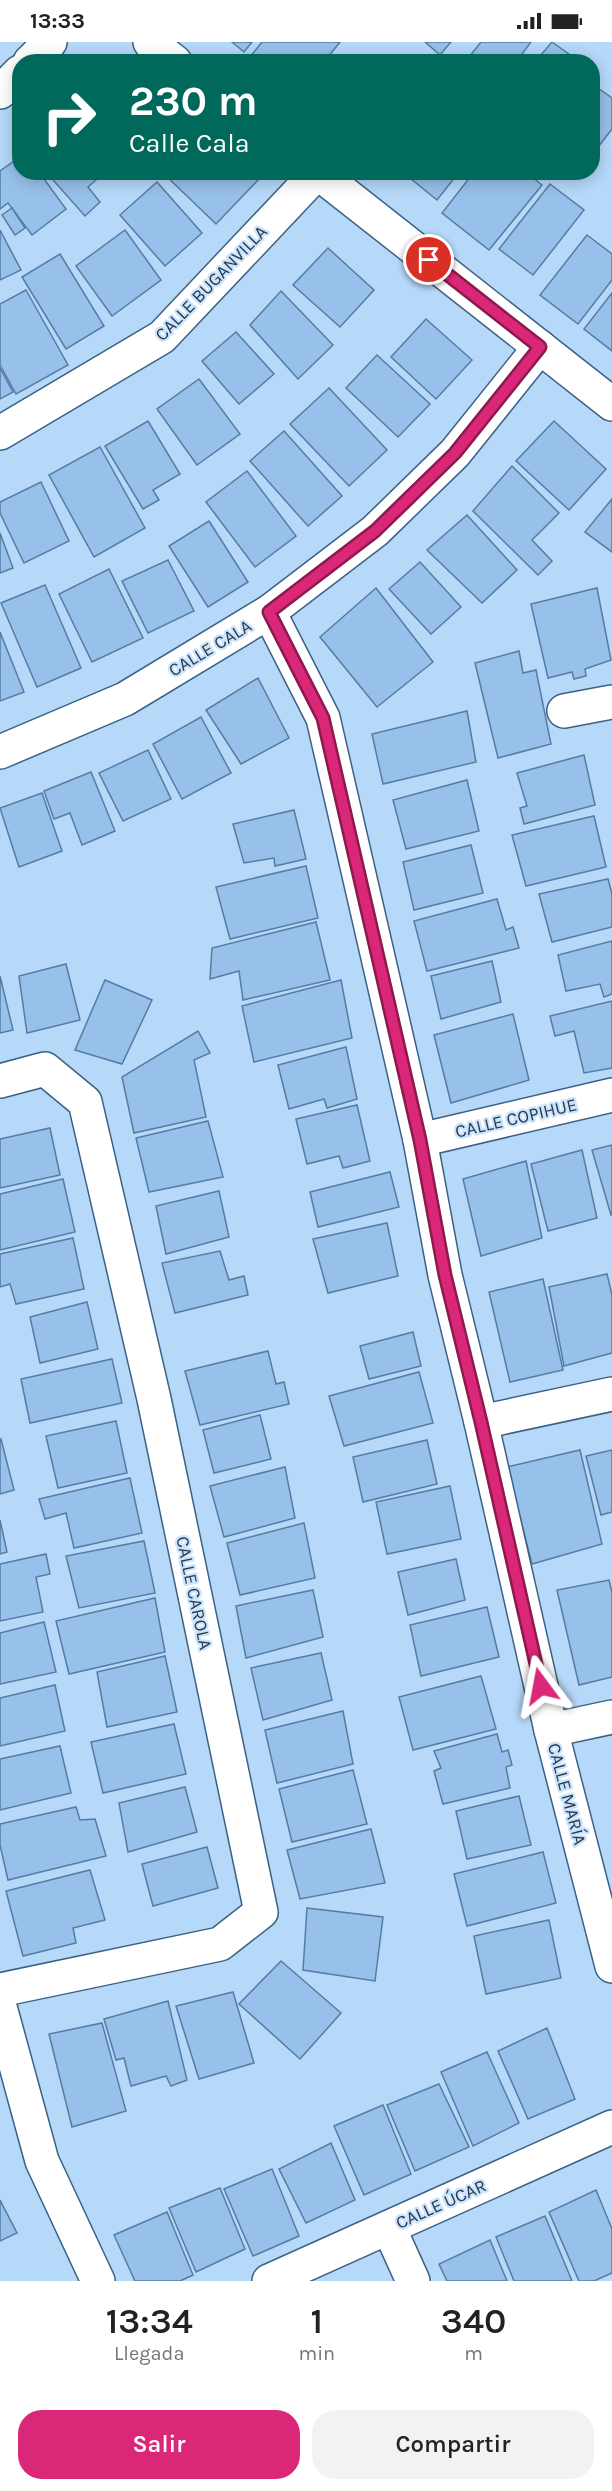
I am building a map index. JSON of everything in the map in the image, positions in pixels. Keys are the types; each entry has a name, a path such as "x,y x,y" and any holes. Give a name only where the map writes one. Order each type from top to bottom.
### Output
{"street":[{"path":"38,54 50,42"},
{"path":"150,42 165,54"},
{"path":"0,92 12,80"},
{"name":"CALLE BUGANVILLA","path":"0,433 162,337 310,180"},
{"path":"326,180 612,404"},
{"name":"CALLE CALA","path":"0,752 125,699 269,612 375,531 399,508 455,453 540,347"},
{"name":"CALLE MARÍA","path":"269,612 323,718 420,1140 445,1275 551,1730 612,1966"},
{"path":"564,711 612,702"},
{"name":"CALLE CAROLA","path":"0,1080 45,1069 85,1102 154,1399 261,1912 220,1944 0,1990"},
{"name":"CALLE COPIHUE","path":"420,1140 612,1095"},
{"path":"481,1422 612,1394"},
{"path":"551,1730 612,1717"},
{"path":"0,2007 42,2161 98,2281"},
{"name":"CALLE ÚCAR","path":"269,2281 612,2127"},
{"path":"389,2228 413,2281"}],"building":[{"path":"232,42 252,42 244,52"},
{"path":"262,42 340,42 330,54 252,54"},
{"path":"425,42 451,42 439,54"},
{"path":"481,42 531,42 522,54 471,54"},
{"path":"552,42 569,54 542,54"},
{"path":"600,90 612,98 612,129 600,145"},
{"path":"12,163 12,180 45,180 66,209 32,235 8,203 0,209 0,171"},
{"path":"53,180 96,180 88,187 100,202 85,216"},
{"path":"170,180 258,180 216,224"},
{"path":"412,180 453,180 437,200"},
{"path":"468,180 536,180 542,185 489,250 442,213"},
{"path":"157,182 202,233 165,266 120,215"},
{"path":"550,184 584,210 533,275 499,249"},
{"path":"12,208 25,228 15,235 2,215"},
{"path":"0,230 21,270 0,280"},
{"path":"125,230 161,280 112,316 76,266"},
{"path":"587,235 612,254 612,280 578,324 540,295"},
{"path":"328,248 374,290 340,327 293,285"},
{"path":"60,254 104,326 66,349 22,277"},
{"path":"26,290 68,365 16,394 0,365 0,304"},
{"path":"281,291 333,345 298,379 250,325"},
{"path":"612,293 612,351 584,329"},
{"path":"426,319 472,360 436,399 391,357"},
{"path":"236,332 274,374 239,404 202,361"},
{"path":"377,355 430,404 398,437 346,388"},
{"path":"0,368 13,392 0,399"},
{"path":"199,379 240,434 197,465 157,409"},
{"path":"329,388 387,450 349,486 290,424"},
{"path":"148,421 180,474 153,490 159,500 143,509 105,446"},
{"path":"554,421 606,469 569,510 516,461"},
{"path":"284,431 342,496 308,526 250,461"},
{"path":"100,447 145,528 94,557 49,475"},
{"path":"512,466 559,513 532,540 552,561 538,575 473,511"},
{"path":"247,471 296,536 255,567 206,502"},
{"path":"41,482 69,541 24,563 0,513 0,502"},
{"path":"612,499 612,552 585,532"},
{"path":"467,515 517,570 482,603 427,550"},
{"path":"209,521 248,582 208,607 169,546"},
{"path":"0,533 13,568 0,573"},
{"path":"168,560 194,611 148,633 122,581"},
{"path":"420,562 461,607 431,634 389,589"},
{"path":"109,569 143,638 92,662 59,594"},
{"path":"45,585 81,668 37,687 1,603"},
{"path":"376,588 433,662 377,707 320,637"},
{"path":"597,588 611,660 585,669 586,676 574,679 572,672 548,678 531,604"},
{"path":"0,632 24,692 0,701"},
{"path":"519,651 523,673 536,670 551,744 498,758 475,663"},
{"path":"258,678 289,738 241,764 206,710"},
{"path":"467,711 476,762 383,784 372,734"},
{"path":"201,717 231,773 182,799 153,744"},
{"path":"148,750 171,799 123,821 99,773"},
{"path":"584,755 595,805 524,824 520,808 527,806 517,773"},
{"path":"91,772 115,831 82,845 70,813 54,819 44,791"},
{"path":"467,780 479,831 406,849 393,800"},
{"path":"42,793 62,851 19,867 0,808"},
{"path":"294,810 306,859 275,866 274,858 244,863 233,824"},
{"path":"594,816 606,867 526,886 512,835"},
{"path":"471,845 483,893 414,910 403,862"},
{"path":"306,866 318,918 230,939 216,887"},
{"path":"608,879 612,894 612,927 552,942 539,894"},
{"path":"497,899 506,930 513,927 519,948 427,971 414,921"},
{"path":"316,922 330,980 243,1000 239,971 210,979 212,948"},
{"path":"612,941 612,994 604,997 600,984 566,991 558,955"},
{"path":"492,961 501,1002 441,1019 431,976"},
{"path":"66,964 80,1020 27,1033 19,976"},
{"path":"0,976 13,1030 0,1033"},
{"path":"105,980 152,1000 122,1064 75,1050"},
{"path":"341,980 352,1038 254,1062 242,1006"},
{"path":"612,1001 612,1068 584,1073 574,1031 555,1036 550,1016"},
{"path":"513,1014 529,1080 451,1103 434,1035"},
{"path":"198,1031 210,1053 194,1060 206,1117 134,1133 122,1077"},
{"path":"346,1047 357,1099 327,1108 324,1099 289,1109 278,1065"},
{"path":"357,1105 370,1161 343,1168 339,1156 307,1164 296,1119"},
{"path":"208,1121 223,1177 149,1192 136,1138"},
{"path":"50,1128 60,1175 0,1188 0,1139"},
{"path":"612,1145 612,1214 611,1215 592,1150"},
{"path":"582,1150 597,1218 548,1231 531,1164"},
{"path":"526,1161 542,1238 481,1256 463,1179"},
{"path":"390,1172 399,1207 318,1227 310,1192"},
{"path":"63,1179 75,1232 0,1250 0,1194"},
{"path":"219,1191 229,1237 166,1254 156,1206"},
{"path":"387,1223 398,1276 328,1293 313,1239"},
{"path":"73,1238 84,1289 16,1304 10,1284 0,1287 0,1254"},
{"path":"220,1251 229,1280 244,1276 248,1295 175,1313 162,1263"},
{"path":"607,1274 612,1295 612,1353 564,1366 549,1287"},
{"path":"543,1279 563,1370 510,1382 489,1292"},
{"path":"87,1302 98,1349 40,1363 30,1317"},
{"path":"413,1332 421,1366 369,1379 360,1346"},
{"path":"268,1351 276,1384 284,1382 289,1404 200,1425 185,1371"},
{"path":"112,1359 122,1403 30,1423 21,1379"},
{"path":"419,1372 433,1423 344,1446 329,1396"},
{"path":"260,1415 271,1459 214,1473 203,1430"},
{"path":"116,1421 127,1473 58,1488 46,1436"},
{"path":"0,1440 14,1490 0,1494"},
{"path":"427,1440 437,1484 363,1502 353,1457"},
{"path":"580,1450 602,1544 532,1564 507,1467"},
{"path":"612,1450 612,1512 601,1515 586,1456"},
{"path":"285,1467 295,1518 224,1537 210,1486"},
{"path":"130,1478 142,1533 74,1548 66,1513 45,1519 39,1499"},
{"path":"450,1486 461,1539 387,1554 376,1502"},
{"path":"0,1520 7,1552 0,1554"},
{"path":"304,1523 315,1578 240,1595 227,1543"},
{"path":"144,1541 155,1593 79,1608 66,1556"},
{"path":"46,1554 50,1574 36,1577 43,1612 0,1621 0,1564"},
{"path":"456,1559 465,1600 408,1615 398,1572"},
{"path":"609,1580 612,1592 612,1677 579,1685 557,1590"},
{"path":"313,1590 323,1637 246,1658 236,1606"},
{"path":"155,1598 165,1652 69,1674 56,1621"},
{"path":"487,1607 499,1657 421,1676 410,1625"},
{"path":"44,1622 56,1672 0,1684 0,1633"},
{"path":"321,1653 332,1700 263,1720 251,1668"},
{"path":"165,1656 177,1712 107,1727 97,1672"},
{"path":"481,1676 496,1729 413,1750 399,1697"},
{"path":"55,1685 65,1731 0,1746 0,1698"},
{"path":"343,1711 353,1764 277,1783 265,1730"},
{"path":"174,1724 186,1774 103,1793 91,1742"},
{"path":"497,1734 502,1752 508,1750 512,1765 506,1767 510,1788 443,1804 434,1771 441,1768 434,1751"},
{"path":"60,1746 71,1793 0,1810 0,1759"},
{"path":"353,1770 367,1824 292,1842 279,1789"},
{"path":"185,1787 197,1832 128,1852 119,1803"},
{"path":"519,1796 531,1845 467,1859 456,1811"},
{"path":"76,1807 80,1820 95,1819 106,1856 8,1880 0,1845 0,1824"},
{"path":"371,1829 385,1883 300,1899 287,1850"},
{"path":"207,1847 218,1888 153,1906 142,1864"},
{"path":"543,1852 556,1903 467,1926 454,1874"},
{"path":"90,1870 105,1920 73,1928 76,1943 23,1956 6,1891"},
{"path":"307,1908 383,1917 375,1981 303,1970"},
{"path":"549,1920 561,1978 486,1994 474,1936"},
{"path":"281,1961 341,2013 300,2059 239,2004"},
{"path":"233,1992 254,2063 199,2079 176,2006"},
{"path":"168,2001 187,2080 171,2086 166,2076 131,2086 124,2058 116,2060 104,2019"},
{"path":"102,2023 126,2111 72,2127 49,2034"},
{"path":"547,2028 575,2099 528,2119 498,2051"},
{"path":"487,2052 519,2123 473,2146 441,2072"},
{"path":"439,2084 469,2147 415,2171 387,2105"},
{"path":"383,2105 411,2174 364,2195 334,2126"},
{"path":"331,2143 355,2200 306,2223 279,2169"},
{"path":"272,2169 299,2236 253,2256 224,2189"},
{"path":"220,2188 245,2249 196,2272 169,2208"},
{"path":"596,2190 612,2229 612,2273 594,2281 579,2281 549,2212"},
{"path":"0,2200 17,2233 0,2241"},
{"path":"167,2212 193,2275 180,2281 135,2281 114,2235"},
{"path":"545,2216 572,2281 514,2281 496,2237"},
{"path":"490,2240 507,2281 447,2281 439,2264"}],"route":[{"path":"429,260 540,347 455,453 375,531 269,612 323,718 420,1140 445,1275 541,1686"}]}
